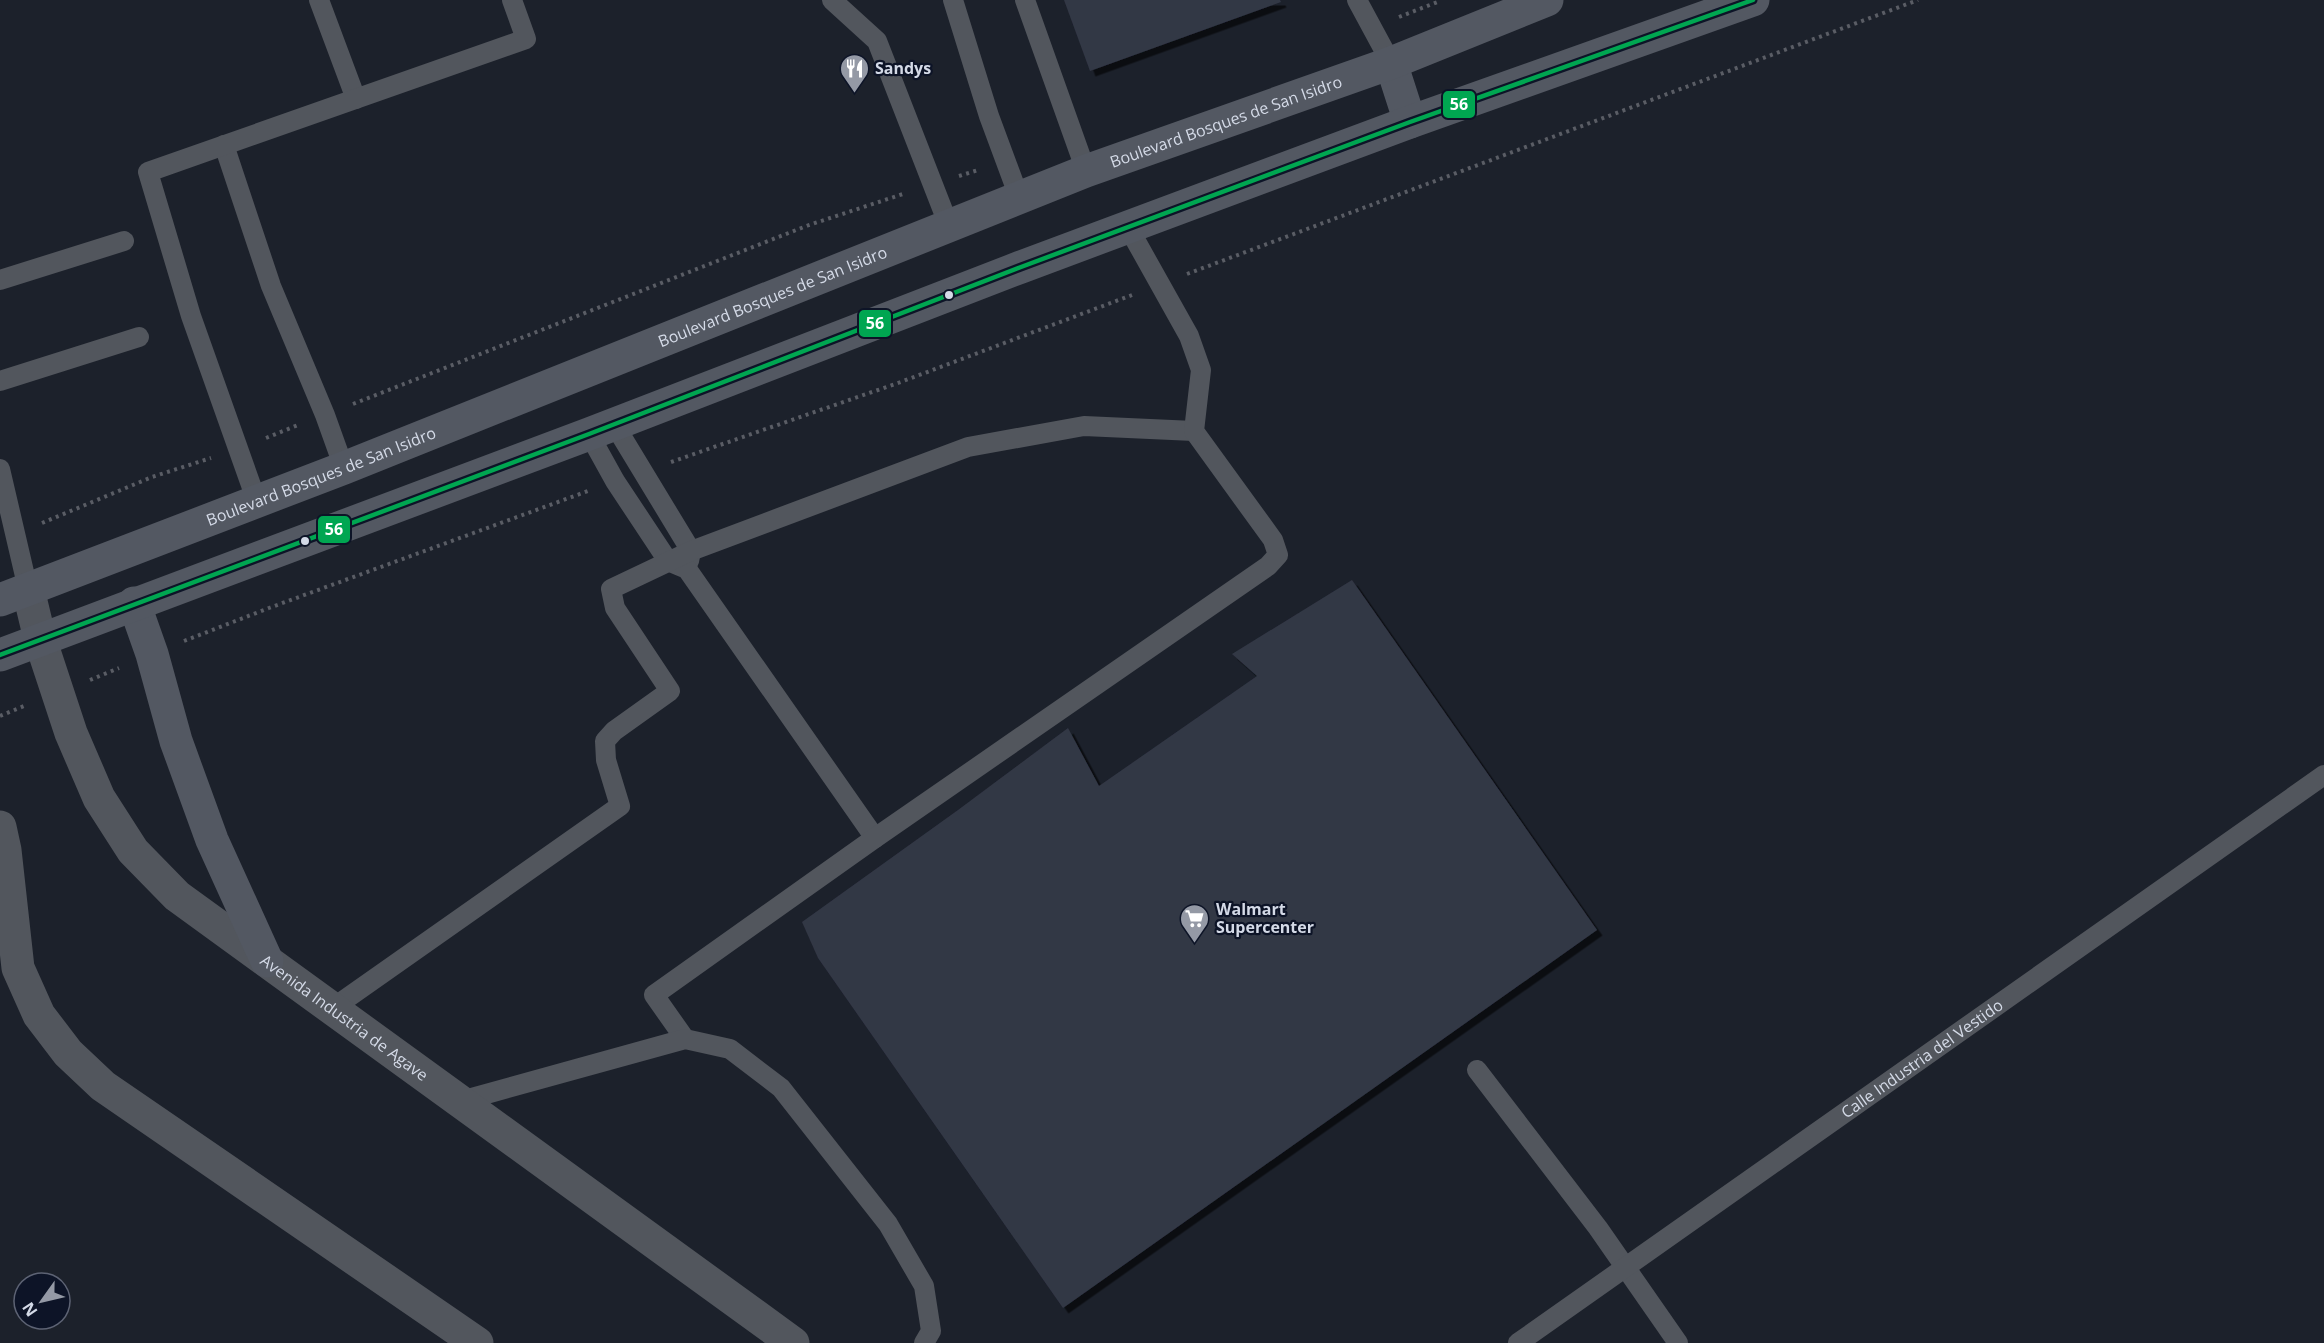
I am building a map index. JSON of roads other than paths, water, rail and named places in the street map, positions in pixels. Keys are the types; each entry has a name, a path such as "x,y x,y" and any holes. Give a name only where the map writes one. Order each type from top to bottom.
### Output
{"main road":[{"name":"Boulevard Bosques de San Isidro","path":"14,595 344,468 1019,197 1391,63 1547,0"},
{"path":"0,655 601,429 1128,227 1410,122 1753,0"},
{"path":"1391,63 1410,122"},
{"path":"134,603 152,654 176,741 212,840 267,961"}],"street":[{"name":"Avenida Industria de Agave","path":"14,595 40,639 72,733 99,798 133,851 177,896 793,1343"},
{"path":"0,827 5,850 18,968 39,1015 68,1053 103,1086 477,1343"}],"lane":[{"path":"319,0 356,99"},
{"path":"257,501 191,316 148,172 526,39 512,0"},
{"path":"832,0 877,41 949,226"},
{"path":"953,0 989,116 1019,197"},
{"path":"1025,0 1086,171"},
{"path":"1357,0 1391,63"},
{"path":"224,145 271,286 325,415 344,468"},
{"path":"685,1039 654,995 875,838 1268,566 1278,555 1274,540 1194,431 1201,370 1189,336 1128,227"},
{"path":"0,279 124,241"},
{"path":"0,381 139,337"},
{"path":"333,1008 620,806 606,760 605,741 614,731 670,691 615,608 611,589 668,561 689,560 968,447 1084,426 1194,431"},
{"path":"601,429 641,472 689,560 875,838"},
{"path":"601,429 615,482 668,561"},
{"path":"0,468 16,533 14,595"},
{"name":"Calle Industria del Vestido","path":"1518,1343 2324,776"},
{"path":"462,1101 685,1039 730,1049 781,1088 888,1224 924,1286 931,1331 924,1343"},
{"path":"1477,1070 1626,1268 1678,1343"}],"place":[{"name":"Sandys","path":"854,94"},
{"name":"Walmart Supercenter","path":"1195,944"}]}
